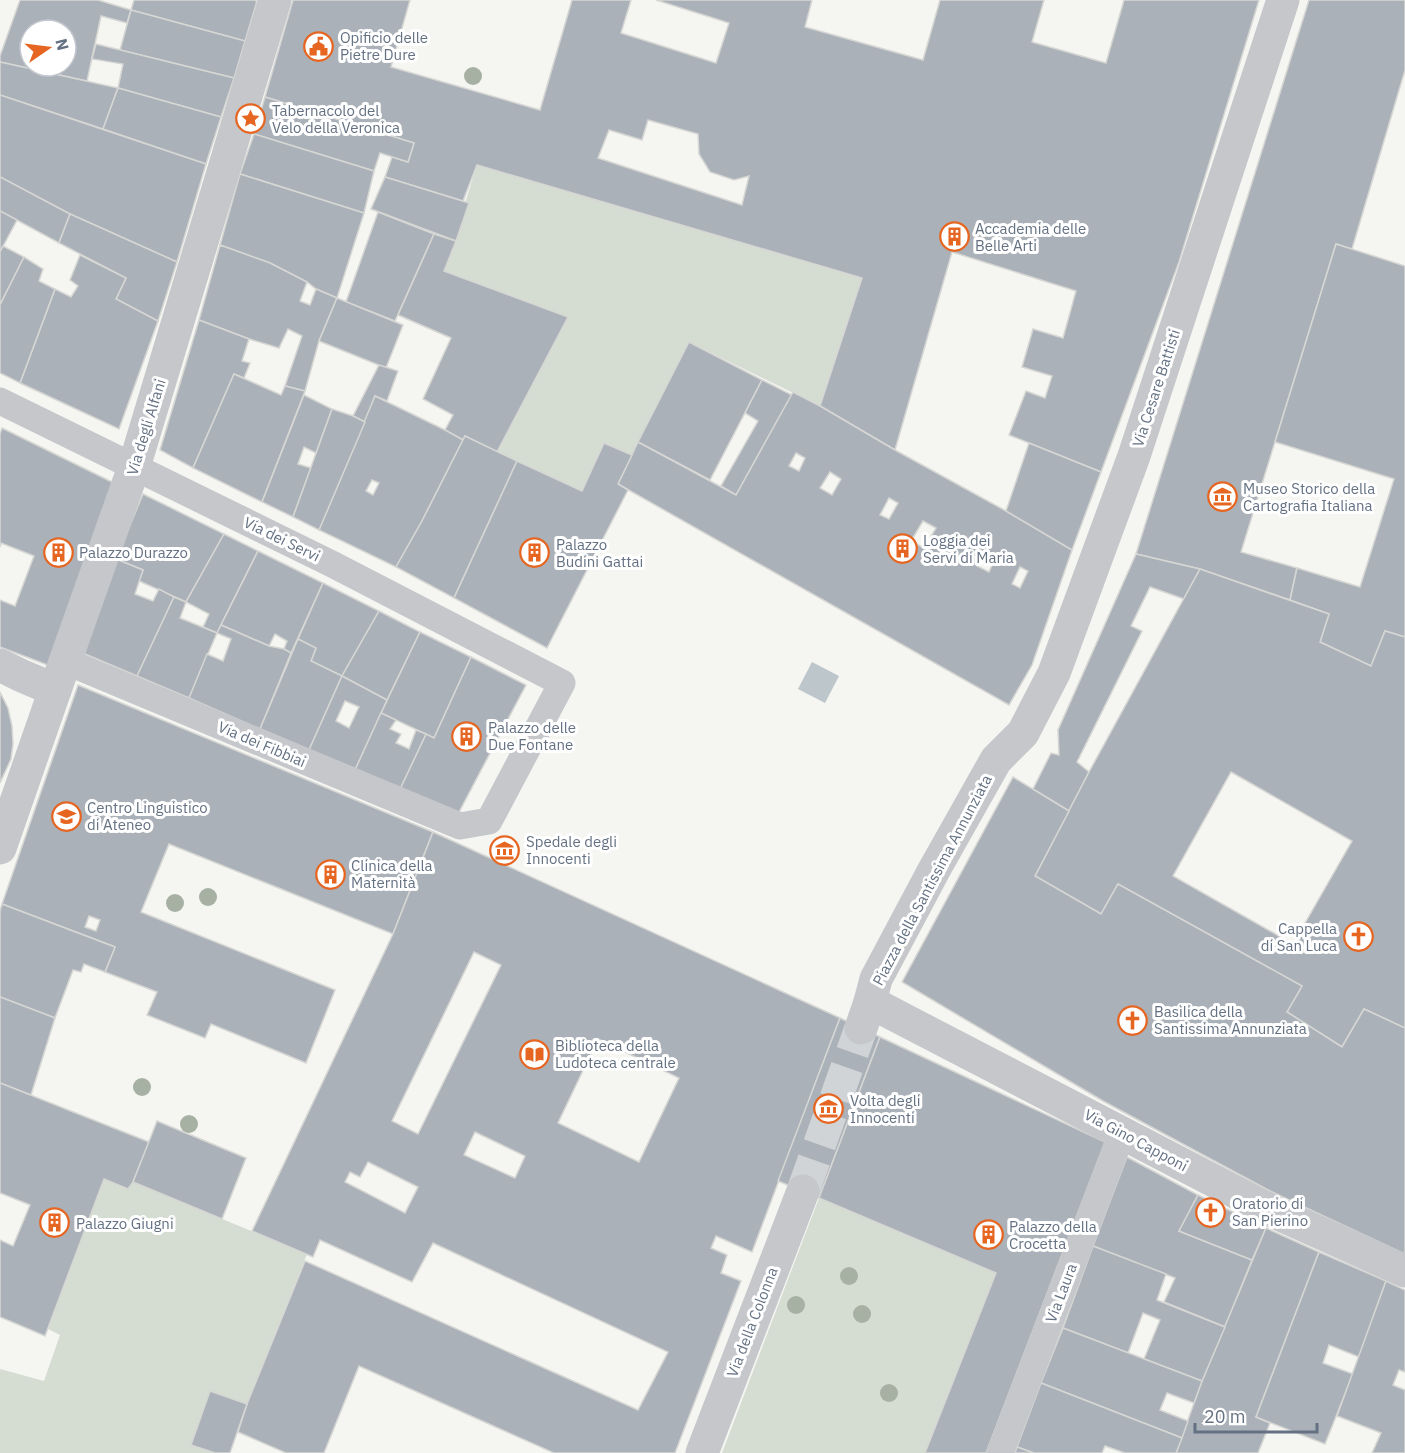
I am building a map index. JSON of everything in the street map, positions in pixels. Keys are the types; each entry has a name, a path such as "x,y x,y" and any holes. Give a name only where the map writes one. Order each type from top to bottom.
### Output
{"street":[{"name":"Via degli Alfani","path":"0,848 135,467 275,0"},
{"name":"Via Cesare Battisti","path":"996,760 1023,734 1054,673 1066,642 1134,456 1283,0"},
{"name":"Via dei Servi","path":"0,401 333,564 562,683 489,821 460,826"},
{"path":"0,665 20,675 60,675"},
{"name":"Via dei Fibbiai","path":"60,675 460,826"},
{"name":"Piazza della Santissima Annunziata","path":"866,1015 876,979 996,760"},
{"name":"Via Gino Capponi","path":"866,1015 1122,1133 1272,1211 1405,1271"},
{"name":"Via Laura","path":"1000,1453 1122,1133"},
{"name":"Via della Colonna","path":"702,1453 803,1191"}],"shaded area":[{"path":"477,165 862,278 820,406 689,342 632,455 604,443 582,491 497,452 568,317 444,271"},
{"path":"812,662 839,676 825,703 798,689"},
{"path":"104,1179 128,1189 133,1182 307,1254 247,1404 210,1391 191,1445 215,1453 0,1453 0,1369 44,1381 60,1335 48,1329"},
{"path":"819,1198 996,1273 925,1453 722,1453"}],"building":[{"path":"20,0 98,0 131,10 127,23 101,16 87,81 73,78 78,78 78,18 18,18 18,66 0,62 0,56"},
{"path":"134,0 257,1 245,41 131,10"},
{"name":"Accademia delle Belle Arti","path":"293,0 410,0 391,67 540,110 572,0 631,0 621,33 716,63 729,23 656,0 812,0 805,27 923,60 940,0 1044,0 1032,42 1106,63 1124,0 1259,0 1179,262 1101,472 1009,435 1026,391 1045,398 1052,376 1022,367 1033,329 1063,338 1076,291 952,252 895,450 820,406 862,278 477,165 463,201 385,177 392,157 408,162 414,143 265,97","holes":["648,120 698,134 699,154 710,172 734,180 749,176 742,205 598,158 609,130 642,140"]},
{"path":"1309,0 1405,0 1405,70 1352,249 1336,244 1241,552 1297,568 1290,600 1200,569 1136,554"},
{"path":"131,10 245,41 234,78 120,50"},
{"path":"96,44 234,78 221,117 118,88 123,64 92,59"},
{"path":"0,62 18,66 18,78 73,78 118,88 103,129 0,95"},
{"path":"118,88 221,117 206,164 103,129"},
{"path":"0,95 206,164 177,262 70,214 0,177"},
{"path":"265,97 414,143 408,162 380,153 374,171 254,134"},
{"path":"254,134 374,171 364,213 240,174"},
{"path":"240,174 364,213 337,298 270,263 220,245"},
{"path":"0,177 70,214 59,243 0,211"},
{"path":"385,177 469,203 456,241 371,209"},
{"path":"0,211 17,220 0,252"},
{"path":"378,212 434,234 395,321 346,302"},
{"path":"70,214 177,262 158,321 116,299 126,278 59,243"},
{"path":"434,234 456,241 444,271 568,317 497,452 465,436 463,440 445,430 453,415 423,399 451,338 398,315"},
{"path":"1336,244 1405,266 1405,637 1385,631 1371,666 1320,642 1329,614 1290,600 1297,568 1360,587 1394,479 1275,442"},
{"path":"220,245 270,263 307,282 300,301 310,305 316,289 337,298 319,341 305,391 285,386 302,336 288,329 279,348 199,320"},
{"path":"3,246 24,257 0,305 0,252"},
{"path":"80,255 126,278 116,299 158,321 119,429 20,383 55,289 71,297 78,286 70,280"},
{"path":"24,257 43,269 39,281 55,289 20,383 0,373 0,305"},
{"path":"337,298 403,325 386,368 319,341"},
{"path":"199,320 249,339 242,361 250,363 244,378 234,374 193,468 160,450"},
{"path":"689,342 762,380 710,480 638,442"},
{"path":"379,365 398,371 387,401 375,396 365,422 353,416"},
{"path":"234,374 281,395 285,386 305,391 262,502 193,468"},
{"path":"762,380 792,395 736,495 721,486 758,421 745,413"},
{"name":"Loggia dei Servi di Maria","path":"793,392 1072,550 1032,665 1009,705 618,484 638,442 736,495","holes":["796,453 805,458 799,471 789,466","830,472 841,479 832,495 820,488","889,498 898,503 889,519 880,515","923,521 936,528 924,548 911,541","983,552 995,558 989,572 977,566","1020,567 1028,571 1020,588 1012,584"]},
{"path":"304,395 332,409 316,453 304,447 298,464 311,468 293,517 262,502"},
{"path":"375,396 463,440 396,567 319,530","holes":["372,480 379,483 373,495 366,491"]},
{"path":"332,409 365,422 319,530 293,517"},
{"name":"Palazzo Durazzo","path":"2,428 118,485 53,667 0,647 0,600 15,606 34,556 1,543 0,547 0,434"},
{"path":"465,436 517,461 454,598 396,567"},
{"name":"Palazzo Budini Gattai","path":"604,443 632,455 618,484 628,490 547,648 454,598 517,461 582,491"},
{"path":"1029,443 1101,472 1072,550 1006,511"},
{"path":"143,494 224,534 186,602 139,581 143,570 116,559"},
{"path":"224,534 258,551 217,633 203,627 209,614 186,602"},
{"path":"258,551 323,583 291,653 284,649 287,641 275,634 269,646 221,625"},
{"path":"1136,554 1200,569 1184,599 1150,587 1131,626 1142,631 1077,762 1089,772 1069,811 1033,789 1051,753 1059,755 1058,730"},
{"path":"116,559 143,570 135,594 153,601 159,589 174,597 137,676 78,651"},
{"path":"1200,569 1329,614 1320,642 1371,666 1385,631 1405,637 1405,1028 1364,1009 1342,1047 1287,1012 1302,986 1118,884 1101,914 1035,876","holes":["1231,772 1352,841 1293,944 1173,876"]},
{"path":"323,583 379,611 342,676 311,661 316,648 298,639"},
{"path":"174,597 186,602 180,618 217,633 189,698 137,676"},
{"path":"379,611 420,632 387,700 342,676"},
{"path":"221,625 291,653 260,729 189,698 207,654 223,661 231,639 217,633"},
{"path":"420,632 471,657 434,738 381,713"},
{"path":"298,639 316,648 311,661 342,676 309,750 260,729"},
{"name":"Palazzo delle Due Fontane","path":"471,657 526,685 458,814 400,789 426,734 434,738"},
{"path":"342,676 387,700 355,770 309,750","holes":["345,701 359,707 349,728 336,721"]},
{"name":"Clinica della Maternità","path":"78,685 433,832 393,934 169,844 141,912 335,990 306,1063 211,1024 205,1038 147,1015 157,992 105,972 115,947 2,904","holes":["89,916 100,920 96,931 85,927"]},
{"path":"0,692 8,708 13,744 11,759 0,783"},
{"path":"381,713 396,720 390,729 401,734 396,743 409,749 416,730 426,734 400,789 355,770"},
{"name":"Basilica della Santissima Annunziata","path":"1013,777 1069,811 1035,876 1101,914 1118,884 1302,986 1287,1012 1342,1047 1364,1009 1405,1028 1405,1254 1270,1191 1103,1101 902,982"},
{"name":"Spedale degli Innocenti","path":"433,832 840,1018 752,1252 716,1236 711,1248 727,1255 721,1273 741,1281 675,1453 554,1453 359,1366 324,1453 286,1453 238,1432 247,1404 305,1261 638,1410 668,1352 433,1243 412,1282 320,1240 313,1257 252,1231 393,934","holes":["474,952 501,965 418,1134 392,1121","598,1039 679,1078 639,1162 558,1123","475,1132 525,1156 515,1178 464,1155","368,1162 418,1187 405,1213 345,1182 350,1172 360,1177"]},
{"path":"2,904 115,947 105,972 84,964 81,972 73,970 55,1018 0,997 0,911"},
{"path":"0,997 55,1018 31,1095 0,1083"},
{"name":"Volta degli Innocenti","path":"840,1018 880,1037 819,1198 778,1181"},
{"name":"Palazzo della Crocetta","path":"880,1037 1105,1142 986,1453 925,1453 996,1273 819,1198"},
{"name":"Palazzo Giugni","path":"0,1083 149,1142 128,1189 104,1179 45,1336 0,1317 0,1240 13,1246 30,1205 0,1193"},
{"path":"157,1121 246,1158 222,1219 133,1182"},
{"path":"1127,1157 1198,1195 1179,1231 1252,1260 1225,1327 1164,1302 1175,1278 1093,1246"},
{"name":"Oratorio di San Pierino","path":"1198,1195 1266,1228 1252,1260 1179,1231"},
{"path":"1266,1228 1319,1252 1256,1417 1270,1423 1258,1453 1176,1453 1202,1381"},
{"path":"1093,1246 1166,1274 1157,1300 1225,1327 1202,1381 1144,1359 1160,1320 1143,1313 1128,1353 1063,1328"},
{"path":"1319,1252 1386,1281 1359,1357 1329,1345 1323,1363 1353,1374 1325,1444 1256,1417"},
{"path":"1386,1281 1405,1290 1405,1372 1399,1370 1393,1385 1405,1390 1405,1453 1372,1453 1381,1433 1337,1416"},
{"path":"1063,1328 1202,1381 1194,1403 1167,1393 1160,1410 1188,1421 1182,1438 1041,1383"},
{"path":"1041,1383 1182,1438 1176,1453 1125,1453 1105,1446 1102,1453 1034,1453 1017,1447"},
{"path":"210,1391 247,1404 230,1453 215,1453 191,1445"},
{"path":"1017,1447 1034,1453 1015,1453"}],"tunnel":[{"path":"803,1191 861,1028"}],"place":[{"name":"Opificio delle Pietre Dure","path":"319,46"},
{"name":"Tabernacolo del Velo della Veronica","path":"251,119"},
{"name":"Accademia delle Belle Arti","path":"954,237"},
{"name":"Museo Storico della Cartografia Italiana","path":"1222,497"},
{"name":"Loggia dei Servi di Maria","path":"902,549"},
{"name":"Palazzo Durazzo","path":"58,552"},
{"name":"Palazzo Budini Gattai","path":"535,553"},
{"name":"Palazzo delle Due Fontane","path":"467,736"},
{"name":"Centro Linguistico di Ateneo","path":"66,816"},
{"name":"Spedale degli Innocenti","path":"505,850"},
{"name":"Clinica della Maternità","path":"330,874"},
{"name":"Cappella di San Luca","path":"1358,937"},
{"name":"Basilica della Santissima Annunziata","path":"1133,1020"},
{"name":"Biblioteca della Ludoteca centrale","path":"534,1054"},
{"name":"Volta degli Innocenti","path":"829,1109"},
{"name":"Oratorio di San Pierino","path":"1211,1212"},
{"name":"Palazzo Giugni","path":"55,1223"},
{"name":"Palazzo della Crocetta","path":"988,1235"}]}
